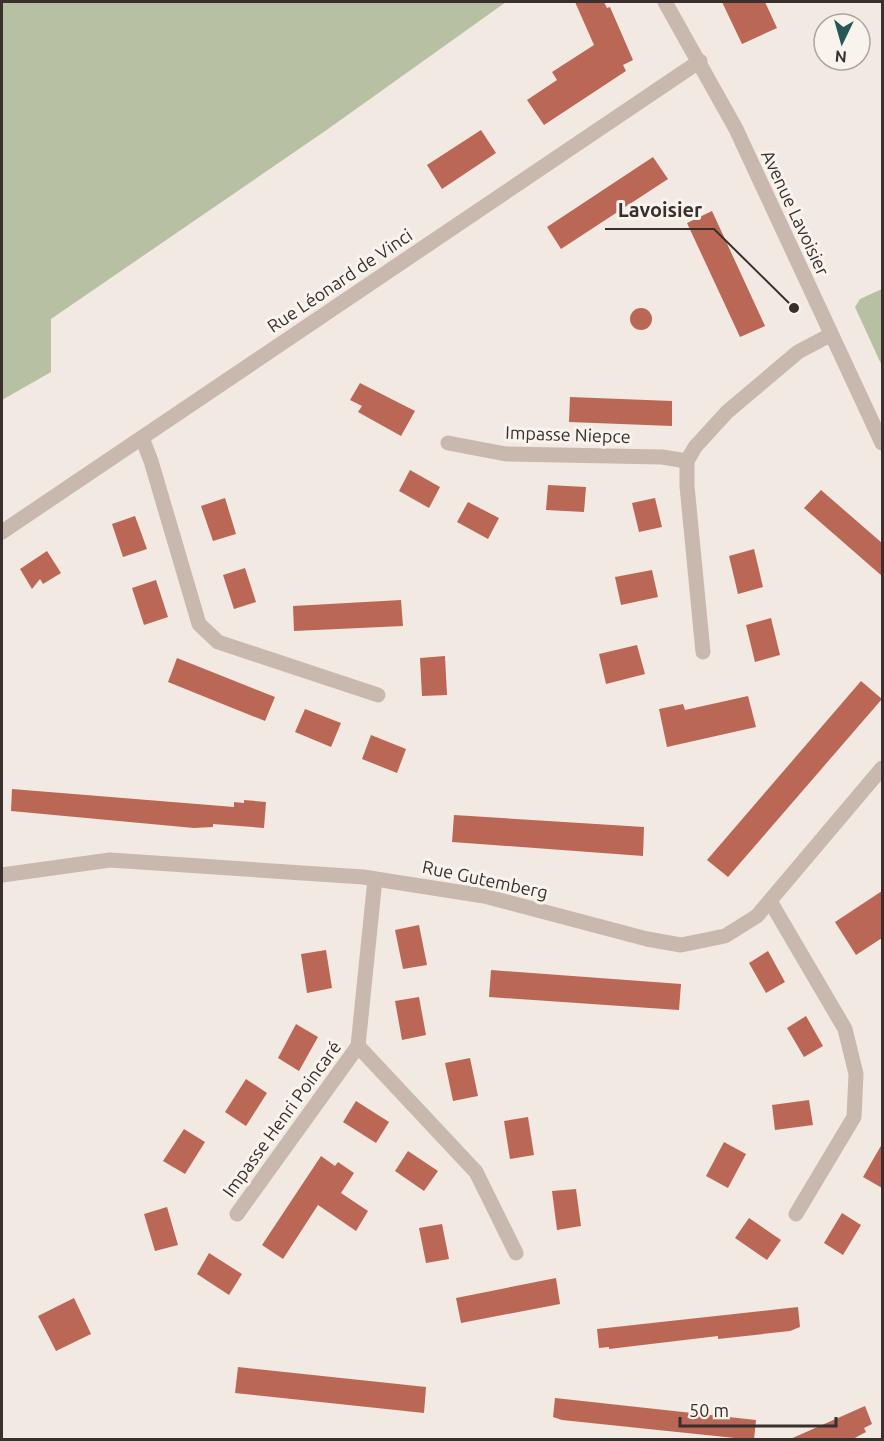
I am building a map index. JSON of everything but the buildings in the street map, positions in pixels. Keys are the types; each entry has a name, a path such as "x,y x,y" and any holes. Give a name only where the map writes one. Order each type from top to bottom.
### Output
{"street":[{"name":"Avenue Lavoisier","path":"665,2 736,129 830,335 878,421 882,443"},
{"name":"Rue Léonard de Vinci","path":"2,532 700,61"},
{"path":"704,652 687,486 687,461 695,447 727,412 798,352 830,335"},
{"path":"142,438 151,461 199,624 218,642 378,695"},
{"name":"Impasse Niepce","path":"448,443 506,454 662,457 687,461"},
{"name":"Rue Gutemberg","path":"2,875 110,860 375,879 484,896 647,939 681,945 725,936 757,916 882,768"},
{"name":"Impasse Henri Poincaré","path":"237,1215 358,1046 375,879"},
{"path":"770,901 845,1029 856,1074 854,1116 796,1215"},
{"name":"Impasse Henri Poincaré","path":"358,1046 476,1172 516,1252"}],"green space":[{"path":"2,2 506,2 328,129 51,319 51,372 2,400"},
{"path":"882,289 882,366 855,307 860,299"}],"place":[{"name":"Lavoisier","path":"794,308"}]}
